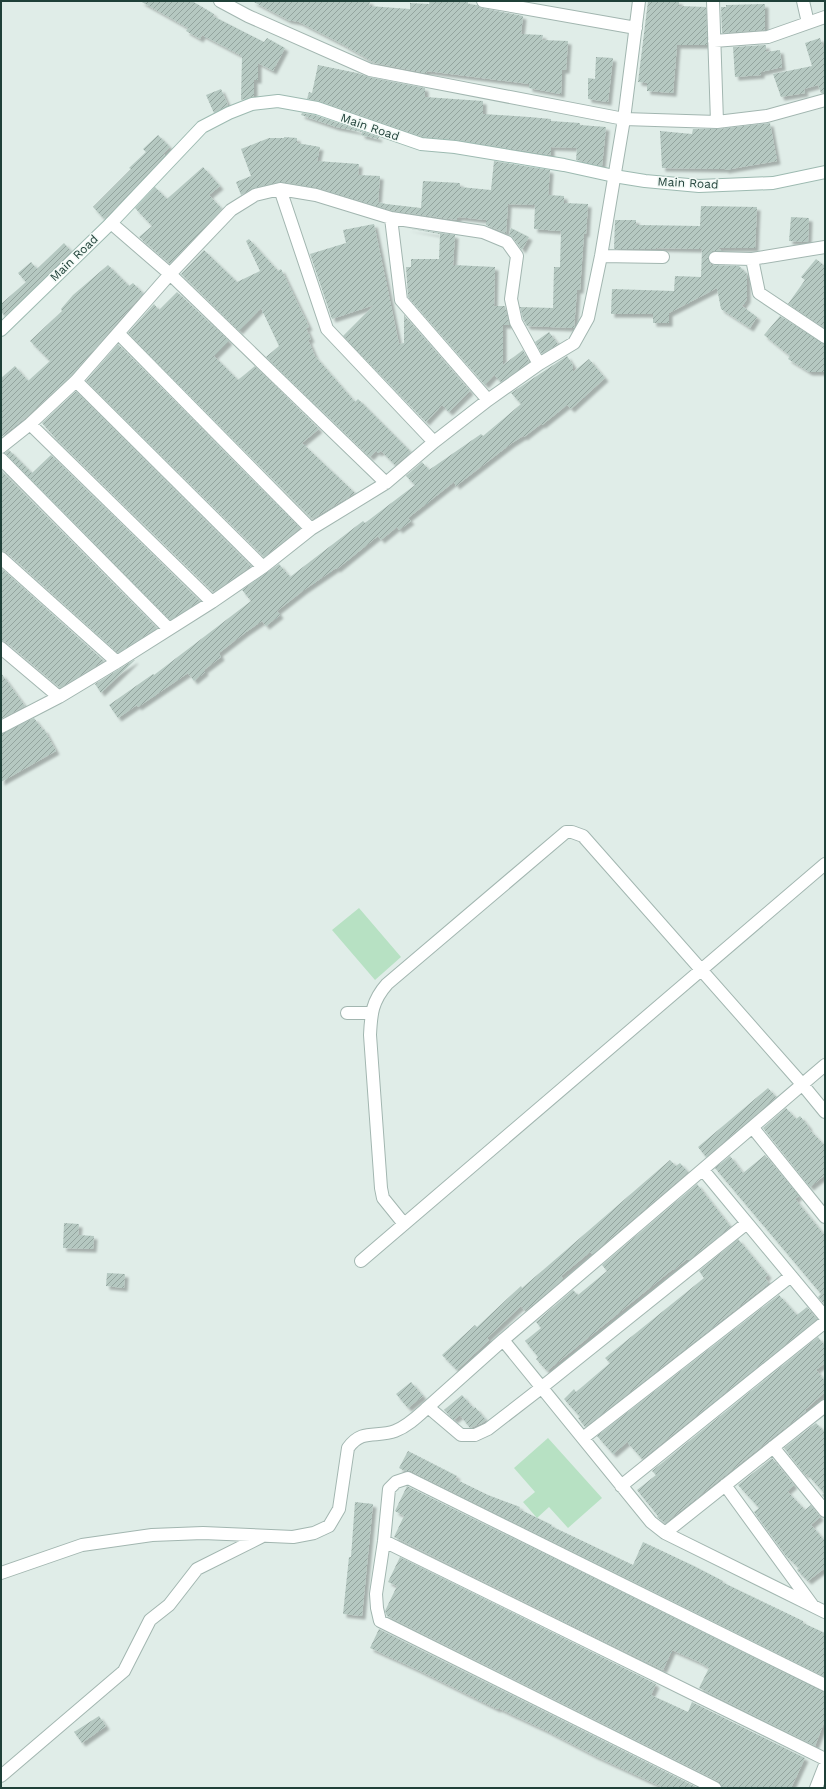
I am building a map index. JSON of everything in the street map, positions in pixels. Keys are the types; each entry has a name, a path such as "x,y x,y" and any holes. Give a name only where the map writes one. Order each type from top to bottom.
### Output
{"street":[{"path":"220,1 248,16 370,70 624,119 717,122 767,116 825,100"},
{"path":"483,1 636,28"},
{"path":"1,727 59,697 212,602 311,530 386,483 434,442 488,400 539,364 574,343 588,318 601,256 624,119 639,1"},
{"path":"713,1 717,122"},
{"path":"803,1 808,23"},
{"path":"714,41 768,37 825,16"},
{"name":"Main Road","path":"1,330 111,223 202,127 229,113 252,104 278,101 317,108 421,144 455,147 564,165 645,181 699,186 773,183 825,172"},
{"path":"1,447 30,424 76,382 170,274 231,210 255,195 280,189 316,195 391,218 483,232 507,242 517,256 511,299 516,322 539,364"},
{"path":"280,189 327,329 434,442"},
{"path":"391,218 401,300 488,400"},
{"path":"111,223 170,274 386,483"},
{"path":"715,258 752,259 825,247"},
{"path":"601,256 663,257"},
{"path":"752,259 759,293 825,337"},
{"path":"118,334 311,530"},
{"path":"76,382 262,567"},
{"path":"30,424 212,602"},
{"path":"1,459 168,628"},
{"path":"1,558 117,662"},
{"path":"1,648 59,697"},
{"path":"404,1224 383,1198 381,1188 370,1035 371,1013 380,992 387,984 566,832 572,832 583,836 825,1112"},
{"path":"361,1261 825,864"},
{"path":"347,1013 371,1013"},
{"path":"1,1573 82,1545 152,1534 203,1533 293,1537 314,1533 329,1526 339,1509 348,1448 353,1440 372,1434 394,1431 411,1422 503,1340 825,1065"},
{"path":"753,1128 825,1217"},
{"path":"703,1170 825,1317"},
{"path":"428,1407 461,1435 475,1435 488,1429 747,1222"},
{"path":"583,1438 791,1276"},
{"path":"621,1486 825,1322"},
{"path":"503,1340 651,1522 665,1533 825,1612"},
{"path":"665,1533 824,1408"},
{"path":"773,1447 825,1511"},
{"path":"715,1788 380,1621 376,1594 384,1541 389,1489 396,1482 408,1478 825,1685"},
{"path":"725,1485 813,1607"},
{"path":"1,1776 124,1671 150,1620 169,1605 196,1569 263,1536"},
{"path":"384,1541 825,1759"},
{"path":"816,1788 825,1764"}],"green space":[{"path":"359,908 401,957 375,980 332,930"},
{"path":"548,1438 602,1498 568,1528 549,1507 537,1518 523,1502 535,1492 514,1468"}],"building":[{"path":"140,1 192,1 214,14 213,16 264,42 267,38 285,48 273,71 258,63 258,80 254,80 254,96 241,100 242,56 202,35 200,39 186,31 188,28"},
{"path":"252,1 370,1 369,6 410,9 410,3 429,4 430,1 468,1 468,4 477,5 482,8 523,16 521,34 543,35 542,40 568,41 566,70 562,70 561,94 529,88 529,84 427,71 426,73 375,63 299,22 288,20"},
{"path":"648,1 679,1 679,6 706,7 707,45 677,45 673,93 647,91 647,83 638,82"},
{"path":"765,4 765,30 722,33 721,7 726,7 726,5"},
{"path":"820,38 825,53 825,93 821,93 818,85 804,89 805,93 781,97 773,74 812,66 805,43"},
{"path":"766,45 766,52 780,50 782,67 761,72 761,75 735,77 733,47"},
{"path":"596,57 613,58 608,102 588,99 588,78 595,79"},
{"path":"318,65 425,88 425,97 483,101 483,114 551,119 551,121 606,127 602,166 576,160 577,148 551,147 551,155 456,140 423,137 319,101 307,99 309,92 312,93"},
{"path":"221,89 228,105 214,113 206,95"},
{"path":"302,113 315,115 379,137 378,139 361,135 362,132 336,127 301,115"},
{"path":"770,123 777,161 725,170 662,168 660,131 692,134 693,129 718,129"},
{"path":"158,135 170,147 163,154 165,155 104,219 93,207 131,169 129,168 146,152 143,149"},
{"path":"269,138 297,138 297,143 320,147 317,161 359,164 358,175 380,176 378,202 386,204 421,208 423,181 460,183 460,187 491,190 494,161 550,170 548,195 564,196 564,203 588,204 586,234 584,233 580,290 577,290 574,328 527,326 523,319 520,307 553,308 554,267 560,267 561,231 534,229 535,205 508,204 506,233 486,225 486,220 459,217 457,220 393,211 318,188 281,182 253,188 241,195 236,182 251,176 241,149"},
{"path":"203,167 220,186 209,195 222,209 170,264 139,237 152,226 135,208 155,187 167,199"},
{"path":"701,206 757,207 755,248 718,248 722,251 712,251 708,257 711,265 739,266 747,274 747,299 742,306 757,317 750,328 721,309 717,288 669,313 669,323 653,323 653,314 611,314 612,289 674,291 675,276 701,277 702,249 614,249 615,220 636,220 636,225 700,226"},
{"path":"791,217 809,218 808,242 789,241"},
{"path":"374,224 399,344 404,343 404,315 470,391 449,412 442,405 426,422 343,336 374,305 332,319 310,254 346,243 343,230"},
{"path":"406,228 455,235 453,265 495,267 494,306 505,306 509,325 503,325 503,365 523,350 529,362 501,382 494,375 485,385 408,297 406,267 411,267 411,259 439,259 440,234"},
{"path":"511,228 529,237 522,250 509,234"},
{"path":"249,239 278,271 281,269 309,327 306,328 311,339 308,340 315,356 355,402 358,399 411,452 395,465 381,451 378,453 376,451 370,457 266,357 279,346 261,308 239,331 181,274 204,250 237,282 260,271 246,241"},
{"path":"64,243 71,251 5,316 1,312 1,304 26,282 18,273 31,262 37,269"},
{"path":"816,259 825,266 825,328 788,304 805,280 801,277"},
{"path":"108,265 129,286 133,283 143,293 71,376 25,418 1,437 1,378 15,366 28,381 50,361 30,341 62,311 61,309 73,295"},
{"path":"177,292 229,341 214,356 238,380 255,366 319,429 302,443 355,493 312,519 128,333 154,304 159,310"},
{"path":"780,316 825,344 825,372 809,372 788,359 790,356 764,335"},
{"path":"549,332 558,344 542,354 535,342"},
{"path":"118,344 300,528 264,557 86,381"},
{"path":"567,356 573,365 573,372 589,359 605,378 571,409 567,405 542,425 541,424 524,437 523,436 512,443 456,486 454,482 408,518 411,521 399,530 397,527 381,540 378,536 337,569 336,568 304,590 277,611 280,615 266,626 262,621 246,632 219,653 221,657 204,670 205,672 194,681 188,673 138,707 137,705 118,718 109,705 153,674 154,675 251,601 242,590 279,564 290,577 363,521 365,523 415,485 406,476 422,462 429,470 481,434 483,436 521,404 511,393"},
{"path":"76,391 251,566 214,592 212,591 57,440 42,423"},
{"path":"9,450 32,473 51,455 200,601 170,620 5,453"},
{"path":"1,470 157,628 118,653 6,552 1,551"},
{"path":"1,568 104,661 60,688 6,642 1,641"},
{"path":"135,660 101,693 95,684"},
{"path":"1,673 25,706 1,719"},
{"path":"34,718 43,730 44,729 56,751 1,782 1,734"},
{"path":"768,1088 776,1097 706,1157 698,1147"},
{"path":"786,1108 796,1119 800,1116 809,1127 808,1128 825,1146 825,1175 810,1187 763,1128"},
{"path":"765,1155 799,1196 795,1199 825,1236 825,1305 818,1297 821,1294 715,1168 730,1156 743,1173"},
{"path":"670,1160 676,1166 680,1163 688,1172 592,1254 590,1252 561,1276 563,1279 525,1311 521,1306 487,1338 489,1340 457,1370 442,1355 475,1325 477,1327 521,1286 522,1288"},
{"path":"697,1184 730,1226 729,1228 690,1259 687,1259 674,1270 673,1269 547,1371 536,1359 538,1357 525,1341 541,1328 536,1322 573,1290 578,1295 607,1271 602,1265"},
{"path":"64,1223 79,1224 78,1235 94,1236 93,1249 63,1248"},
{"path":"738,1239 768,1275 765,1278 769,1283 585,1427 578,1418 580,1417 564,1399 574,1389 576,1392 610,1363 605,1358 704,1278 699,1271"},
{"path":"107,1273 125,1274 124,1288 106,1286"},
{"path":"779,1295 797,1315 807,1307 817,1319 642,1459 627,1442 613,1454 597,1436"},
{"path":"818,1337 825,1346 825,1363 816,1370 825,1381 825,1392 805,1410 806,1411 665,1523 657,1517 658,1516 637,1490 656,1475 652,1471"},
{"path":"411,1382 423,1396 408,1408 396,1394"},
{"path":"462,1395 486,1420 470,1428 460,1415 454,1420 444,1410"},
{"path":"816,1423 825,1432 825,1499 822,1495 824,1493 807,1474 805,1475 784,1448"},
{"path":"408,1451 457,1476 455,1479 488,1495 520,1507 519,1509 552,1525 551,1526 633,1565 643,1542 803,1621 803,1623 825,1633 825,1677 411,1471 405,1471 399,1468"},
{"path":"772,1458 794,1485 787,1491 805,1510 811,1505 820,1517 811,1525 825,1541 825,1568 808,1581 797,1570 799,1568 786,1556 754,1512 759,1508 738,1485"},
{"path":"407,1486 825,1692 825,1720 815,1746 699,1688 709,1668 699,1662 672,1650 663,1670 394,1537 404,1516 395,1511"},
{"path":"355,1502 373,1504 362,1616 343,1614 349,1557 351,1557"},
{"path":"400,1557 656,1684 651,1695 688,1712 692,1702 805,1758 791,1788 722,1788 718,1781 387,1616 385,1611 397,1586 388,1582"},
{"path":"379,1629 698,1788 664,1788 370,1648"},
{"path":"99,1716 106,1726 82,1743 74,1732"}]}
